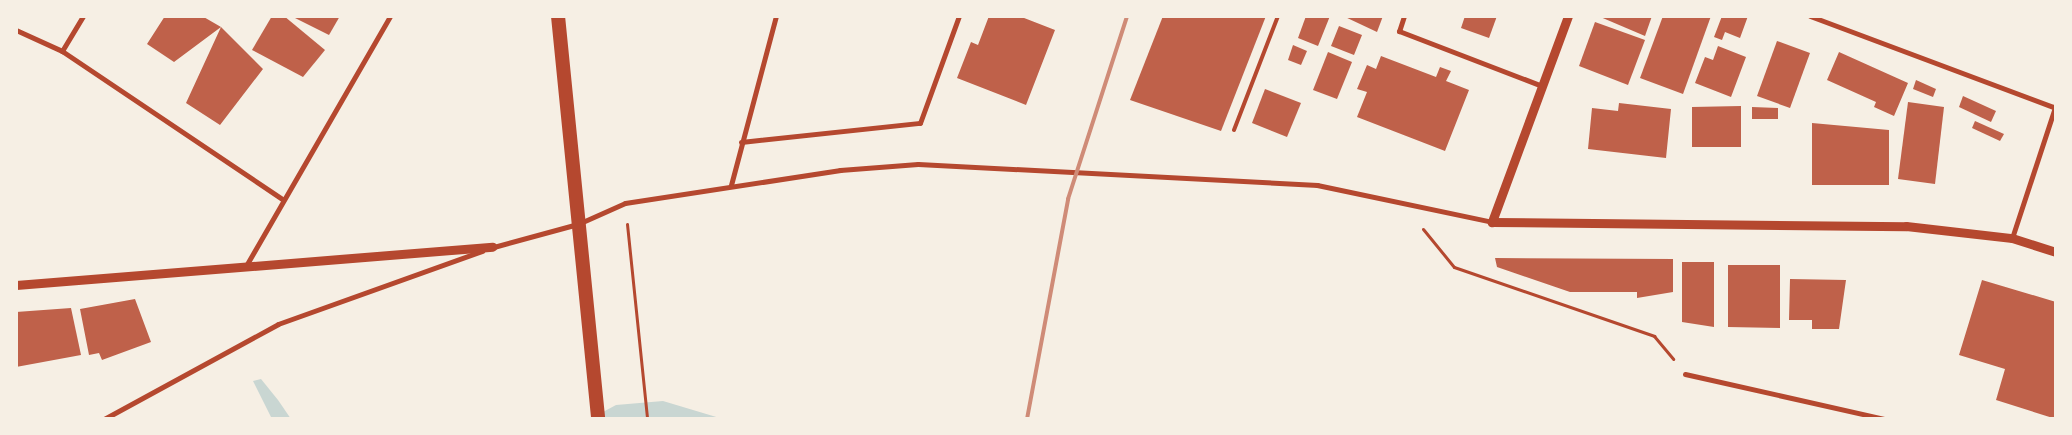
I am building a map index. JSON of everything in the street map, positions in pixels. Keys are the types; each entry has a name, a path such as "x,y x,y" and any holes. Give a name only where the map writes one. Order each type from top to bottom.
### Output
{"highway":[{"path":"558,16 580,261 598,419"}],"street":[{"path":"62,51 83,16"},
{"path":"247,264 282,199 390,16"},
{"path":"731,185 776,16"},
{"path":"741,142 920,123 959,16"},
{"path":"1404,16 1399,31 1542,86"},
{"path":"1492,222 1568,16"},
{"path":"1810,16 2055,105 2012,238"},
{"path":"16,30 62,51 282,199"},
{"path":"104,419 278,324 492,247 578,224 625,204 731,185 918,164 1244,179 1317,185 1492,222 1906,226 2012,238 2056,252"},
{"path":"16,285 247,264 492,247"},
{"path":"1685,374 1884,419"}],"lane":[{"path":"1234,130 1278,16"}],"path":[{"path":"1402,203 1454,267 1654,336 1685,374"},
{"path":"625,204 647,419"}],"shaded area":[{"path":"261,379 291,419 272,419 253,381"},
{"path":"663,401 723,419 590,419 616,405"}],"building":[{"path":"165,16 202,16 221,27 174,62 147,44"},
{"path":"272,16 284,16 325,50 303,77 252,50"},
{"path":"291,16 340,16 329,35"},
{"path":"989,16 1019,16 1055,30 1026,105 957,78 971,42 978,45"},
{"path":"1163,16 1266,16 1221,131 1130,100"},
{"path":"1306,16 1330,16 1318,46 1298,38"},
{"path":"1343,16 1383,16 1377,32"},
{"path":"1465,16 1497,16 1489,38 1461,28"},
{"path":"1598,16 1652,16 1645,36"},
{"path":"1663,16 1711,16 1683,94 1640,78"},
{"path":"1722,16 1748,16 1740,38 1725,32 1722,40 1714,37"},
{"path":"1595,22 1645,40 1628,85 1579,66"},
{"path":"1339,26 1362,35 1354,55 1331,46"},
{"path":"221,27 263,69 220,125 186,103"},
{"path":"1777,41 1810,53 1790,108 1757,96"},
{"path":"1293,45 1307,51 1301,65 1288,60"},
{"path":"1718,46 1746,57 1731,97 1695,83 1705,57 1713,60"},
{"path":"1328,52 1352,62 1337,99 1313,90"},
{"path":"1839,52 1908,83 1894,116 1874,107 1876,102 1827,80"},
{"path":"1381,56 1436,77 1440,67 1451,71 1446,81 1469,90 1445,151 1357,117 1367,92 1357,89 1367,65 1376,69"},
{"path":"1916,80 1936,89 1933,97 1913,89"},
{"path":"1265,89 1301,103 1287,137 1252,123"},
{"path":"1963,96 1996,111 1991,122 1959,107"},
{"path":"1908,102 1944,107 1935,184 1898,179"},
{"path":"1619,103 1671,109 1666,158 1588,149 1592,108 1618,111"},
{"path":"1741,106 1741,147 1692,147 1692,107"},
{"path":"1752,107 1778,108 1778,119 1752,119"},
{"path":"1975,121 2004,134 2000,141 1972,128"},
{"path":"1812,123 1889,130 1889,185 1812,185"},
{"path":"1495,258 1673,259 1673,292 1637,298 1637,292 1570,292 1497,267"},
{"path":"1682,262 1714,262 1714,327 1682,322"},
{"path":"1728,265 1780,265 1780,328 1728,327"},
{"path":"1790,279 1846,280 1839,329 1812,329 1812,320 1789,320"},
{"path":"1982,280 2056,302 2056,419 1996,400 2005,369 1959,355"},
{"path":"135,299 151,342 102,360 99,353 89,355 80,309"},
{"path":"71,308 81,355 16,367 16,312"}],"railway":[{"path":"1027,419 1068,199 1127,16"}]}
